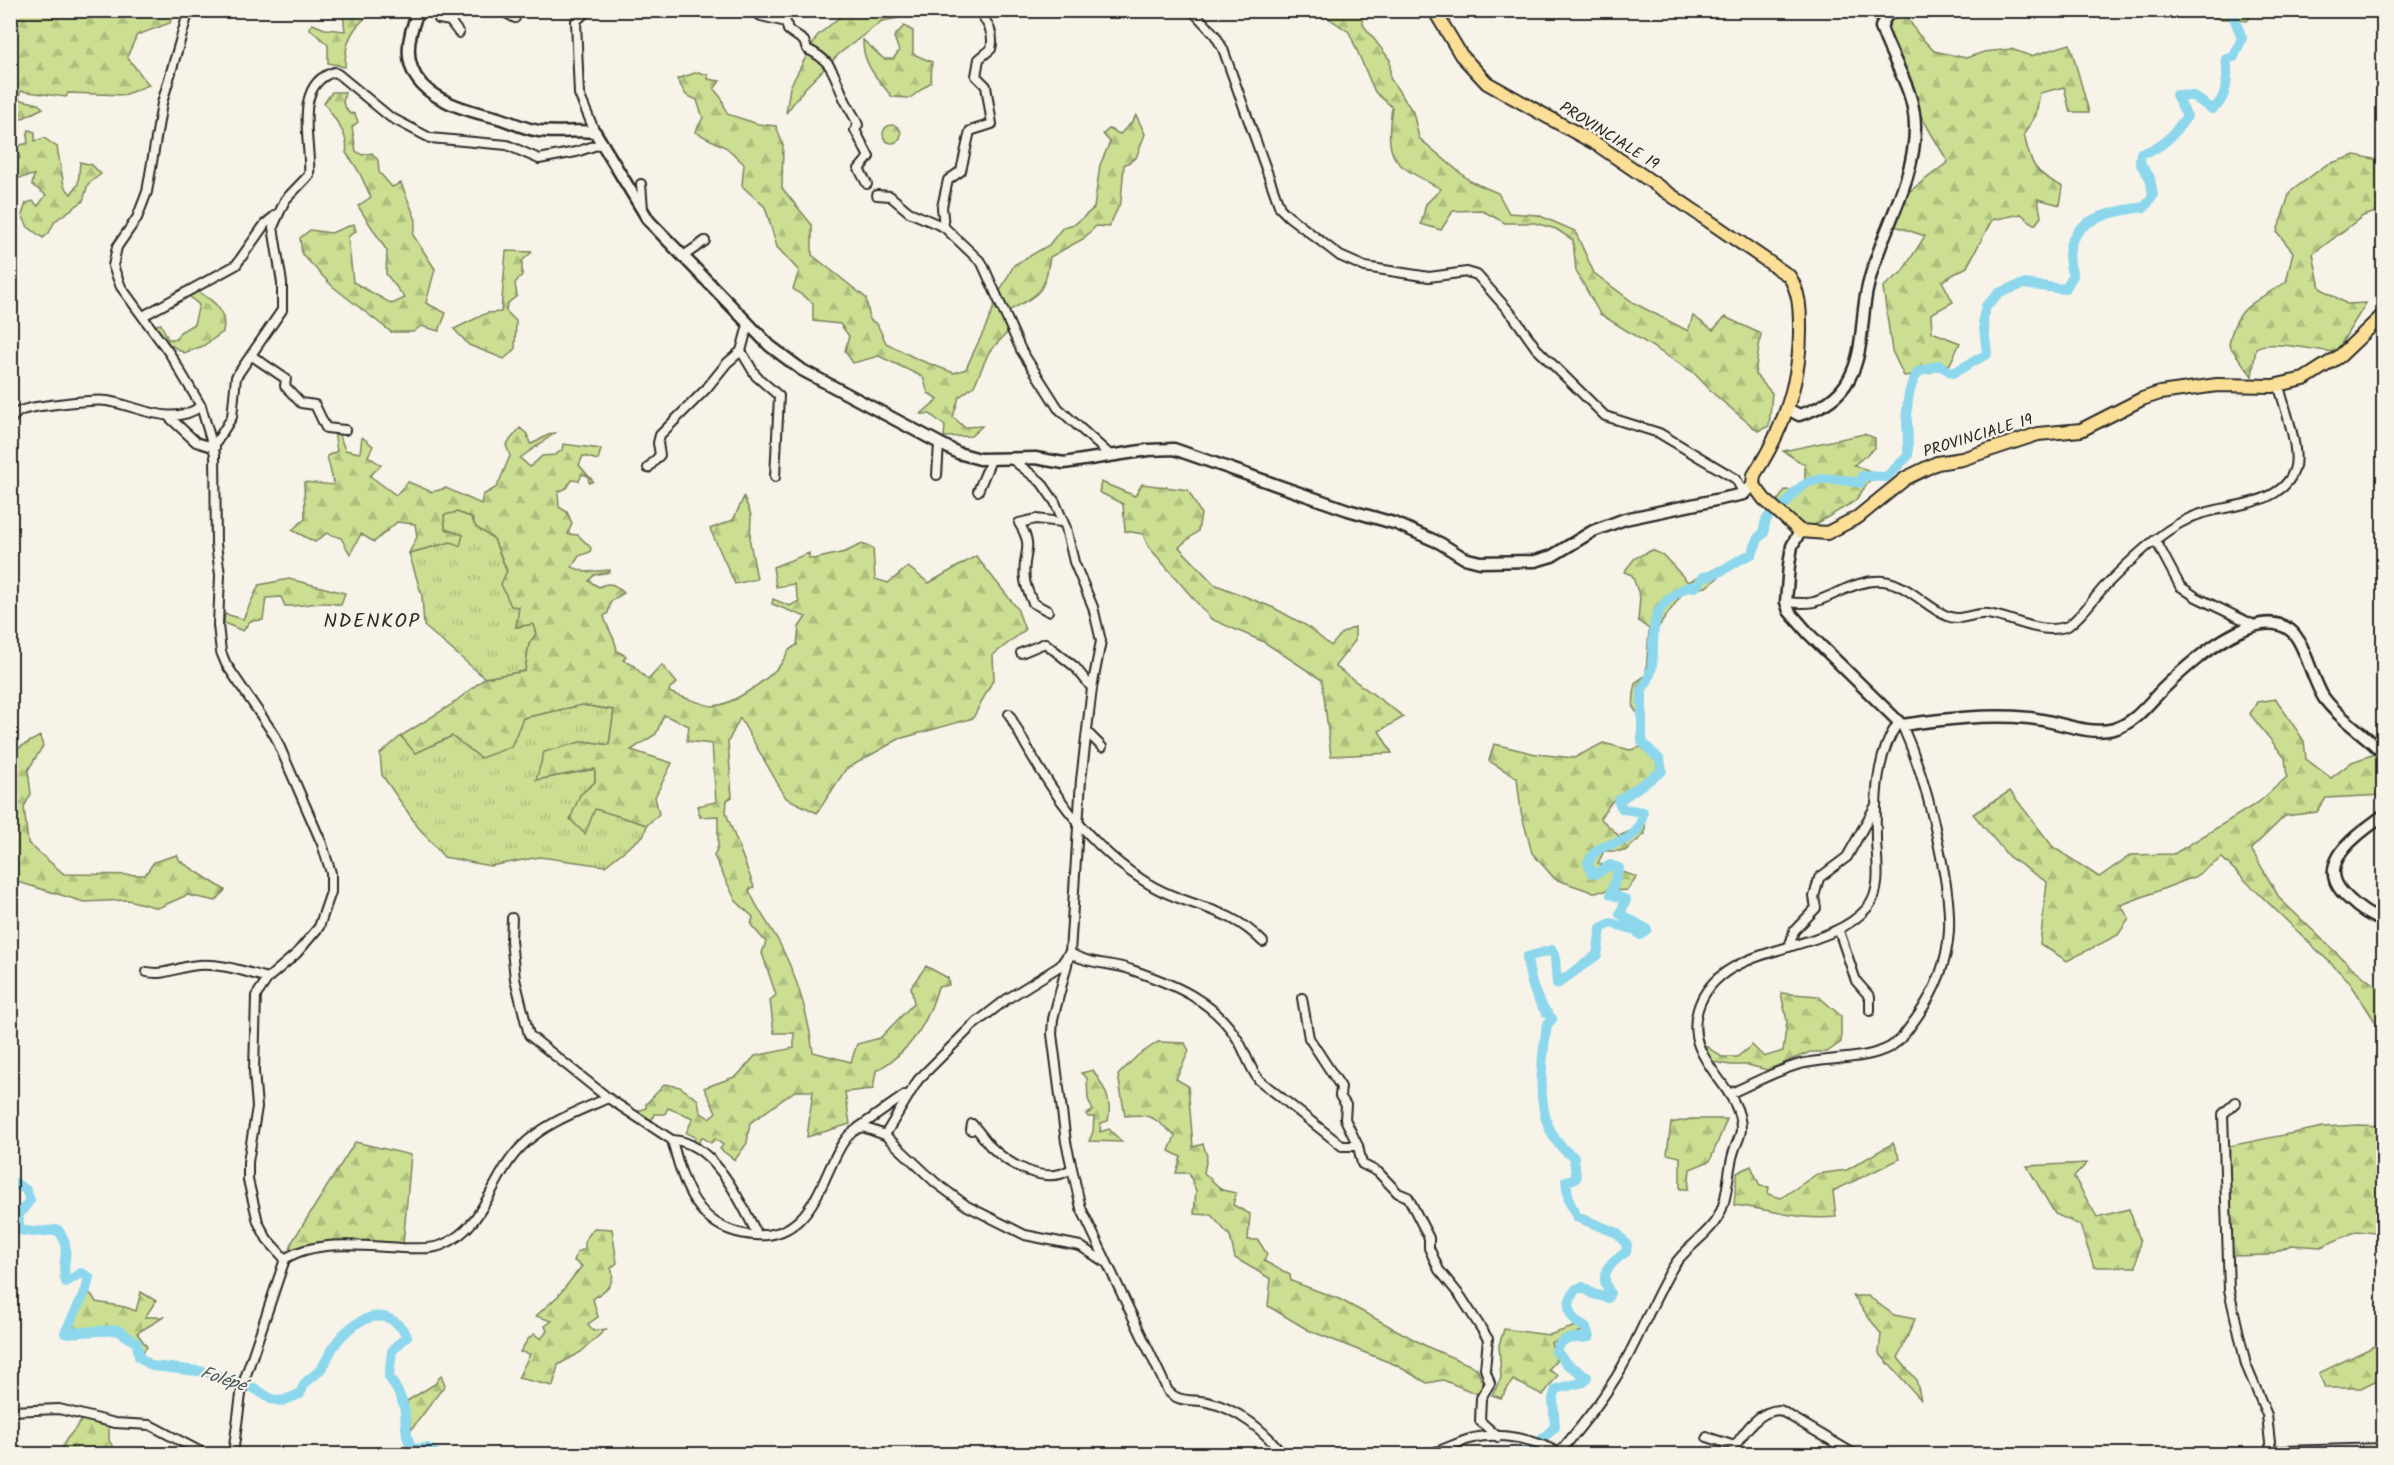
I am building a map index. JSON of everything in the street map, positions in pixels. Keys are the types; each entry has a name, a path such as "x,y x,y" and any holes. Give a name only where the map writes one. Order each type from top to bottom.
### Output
{"main road":[{"name":"PROVINCIALE 19","path":"1434,10 1461,55 1487,83 1598,145 1789,276 1795,285 1799,302 1798,371 1788,409 1754,475 1753,484"},
{"name":"PROVINCIALE 19","path":"1800,531 1827,533 1858,517 1906,478 1937,463 1962,459 2038,434 2081,430 2149,396 2217,385 2279,386 2304,379 2331,363 2384,314"},
{"path":"1753,484 1764,499 1800,531"}],"street":[{"path":"189,10 162,103 145,200 137,218 117,247 113,259 115,277 194,392 201,406 215,447 216,544 220,576 218,624 221,652 226,664 255,702 285,755 304,808 322,844 332,882 324,918 319,927 296,954 268,978 256,996 254,1071 256,1107 247,1174 256,1218 267,1239 285,1259"},
{"path":"418,10 408,38 409,63 426,88 441,102 536,130 595,132"},
{"path":"438,10 439,20 450,21 459,33"},
{"path":"500,10 515,18"},
{"path":"588,10 576,21 579,94 595,132 643,212 682,257 748,325 802,370 872,405 939,444 967,456 991,460 1035,458 1064,463 1163,449 1184,451 1275,485 1397,524 1440,543 1464,558 1496,563 1535,561 1552,556 1593,531 1625,519 1744,494 1753,484"},
{"path":"752,10 761,16 786,22 788,30 804,41 807,49 823,56 835,72 858,125 855,130 869,157 859,169 867,184"},
{"path":"944,227 942,207 948,180 962,171 970,131 992,124 986,86 976,76 979,59 991,49 993,39 989,26 979,10"},
{"path":"1192,10 1215,35 1223,49 1283,211 1340,256 1365,267 1429,278 1467,272 1477,275 1514,317 1536,348 1605,416 1659,433 1736,479 1744,494"},
{"path":"1788,409 1799,415 1808,412 1835,397 1849,379 1860,351 1868,284 1906,179 1914,137 1911,98 1881,27 1885,18 1893,10"},
{"path":"143,316 236,265 265,224 276,215 285,200 309,175 307,106 316,87 331,73 338,74 390,117 430,138 507,145 539,159 576,152 603,143"},
{"path":"642,184 643,212"},
{"path":"877,195 890,196 909,212 944,227 982,263 1021,350 1058,408 1110,455"},
{"path":"215,447 232,417 236,377 282,310 282,283 273,234 276,215"},
{"path":"682,257 705,241"},
{"path":"648,468 660,455 658,443 660,435 741,351 748,325"},
{"path":"741,351 756,376 779,396 775,477"},
{"path":"252,356 286,379 285,386 301,403 315,405 326,428 345,430"},
{"path":"1786,602 1812,602 1844,588 1883,581 1893,583 1951,618 1988,614 2043,628 2060,629 2076,620 2105,586 2156,541 2182,522 2204,512 2269,498 2292,474 2295,463 2293,442 2279,386"},
{"path":"10,421 24,410 94,400 108,401 168,416 187,413 201,406"},
{"path":"168,416 196,442 215,447"},
{"path":"937,475 939,444"},
{"path":"978,491 991,460"},
{"path":"1013,460 1044,485 1055,502 1061,522 1066,528 1074,562 1093,607 1101,641 1092,688 1081,780 1080,826 1070,953 1053,1019 1052,1044 1071,1169 1080,1208 1104,1262 1172,1395 1179,1399 1208,1402 1230,1412 1268,1435 1282,1455"},
{"path":"1048,611 1033,603 1024,581 1025,556 1029,547 1027,536 1019,523 1036,519 1061,522"},
{"path":"1728,1094 1799,1064 1867,1054 1890,1047 1903,1036 1914,1021 1937,982 1947,948 1950,903 1927,791 1900,724 1809,634 1789,611 1786,602 1790,555 1800,531"},
{"path":"2156,541 2180,586 2196,597 2254,625"},
{"path":"1900,724 1980,717 2011,717 2038,719 2094,730 2113,729 2131,721 2166,686 2218,642 2254,625 2277,624 2295,634 2314,682 2326,700 2384,754"},
{"path":"1021,653 1045,643 1075,667 1092,688"},
{"path":"1009,714 1043,773 1080,826 1112,859 1156,888 1237,919 1263,942"},
{"path":"1429,1455 1473,1438 1498,1437 1537,1444 1559,1454 1581,1427 1621,1369 1682,1253 1719,1217 1729,1165 1741,1131 1728,1094 1706,1063 1698,1042 1695,1025 1703,997 1725,974 1739,965 1839,931 1855,921 1870,905 1875,893 1878,869 1876,805 1883,750 1900,724"},
{"path":"1087,732 1102,747"},
{"path":"1789,947 1794,931 1802,926 1807,914 1816,908 1814,897 1820,878 1847,857 1876,805"},
{"path":"2384,815 2347,844 2335,863 2334,872 2336,884 2345,895 2361,910 2384,921"},
{"path":"512,918 511,940 515,979 529,1035 608,1098 672,1140 682,1140 698,1147 734,1191 757,1234"},
{"path":"1839,931 1856,981 1870,998 1870,1011"},
{"path":"885,1135 908,1093 922,1075 972,1026 1007,999 1060,966 1070,953"},
{"path":"1070,953 1084,960 1125,967 1186,990 1215,1014 1234,1035 1250,1070 1259,1080 1342,1146 1358,1146"},
{"path":"147,972 158,974 195,965 216,965 268,978"},
{"path":"1302,998 1309,1038 1341,1087 1340,1096 1346,1105 1345,1119 1358,1146 1362,1164 1378,1172 1398,1193 1408,1197 1428,1238 1429,1248 1439,1270 1461,1297 1488,1339 1485,1369 1490,1383 1481,1398 1480,1421 1498,1437"},
{"path":"672,1140 684,1182 707,1217 726,1229 757,1234 780,1231 806,1211 823,1186 845,1138 908,1093"},
{"path":"232,1455 243,1384 285,1259 304,1251 332,1247 424,1248 442,1245 463,1232 482,1213 503,1171 525,1143 568,1116 608,1098"},
{"path":"2236,1102 2223,1114 2227,1272 2244,1356 2267,1415 2271,1452"},
{"path":"971,1130 972,1124 1001,1155 1041,1176 1061,1176 1071,1169"},
{"path":"857,1129 870,1128 885,1135 924,1172 967,1206 1025,1235 1080,1246 1104,1262"},
{"path":"10,1411 58,1409 115,1423 150,1425 205,1455"},
{"path":"1707,1437 1735,1446 1756,1420 1767,1413 1780,1410 1854,1455"},
{"path":"2261,1455 2271,1452 2384,1448"}],"green space":[{"path":"360,10 374,11 360,23 351,35 346,49 345,67 328,63 328,45 309,28 312,24 325,29 345,31 343,14 355,17"},
{"path":"10,11 174,11 170,23 137,35 127,57 149,85 124,95 68,93 66,97 21,91 18,99 38,104 43,108 13,123"},
{"path":"847,11 938,11 882,21 839,54 805,88 786,113 790,87 817,36"},
{"path":"1318,11 1359,11 1364,26 1390,60 1390,78 1413,112 1419,138 1470,181 1498,193 1509,213 1538,215 1575,231 1594,273 1634,303 1688,331 1693,316 1713,330 1725,317 1761,334 1755,374 1772,393 1769,426 1758,431 1715,395 1693,372 1600,314 1576,271 1573,240 1556,229 1535,223 1505,223 1481,210 1453,211 1441,230 1421,224 1426,204 1441,189 1412,173 1396,160 1390,140 1392,107 1375,92 1349,32"},
{"path":"1903,11 1918,34 1934,51 1966,58 1984,52 2011,49 2031,56 2070,44 2089,112 2070,112 2064,87 2040,93 2036,115 2024,134 2029,153 2039,172 2063,187 2060,205 2038,199 2041,217 2035,225 2021,214 1992,220 1967,267 1942,281 1953,302 1931,314 1932,332 1960,343 1950,364 1929,373 1904,376 1892,351 1883,287 1902,272 1925,236 1895,226 1901,198 1948,162 1918,111 1884,24 1890,16"},
{"path":"2211,11 2256,11 2247,21 2216,18"},
{"path":"904,26 913,31 913,54 932,62 931,82 910,98 892,97 872,71 863,49 863,40 884,59 893,59 899,51 894,37"},
{"path":"698,72 708,75 708,79 720,81 714,89 722,99 727,114 758,124 776,126 783,145 782,188 812,225 812,255 866,298 870,320 877,324 886,343 917,359 954,373 966,369 994,306 1006,318 1008,332 989,352 974,386 959,397 953,417 964,427 982,426 971,436 944,437 945,426 930,414 921,414 938,399 928,393 923,377 879,356 853,363 845,351 849,336 840,324 813,321 813,303 793,289 799,271 777,247 765,207 742,186 744,164 727,148 695,132 703,118 697,100 686,95 677,79"},
{"path":"332,92 345,92 343,103 349,113 355,114 358,122 352,127 356,151 362,155 372,153 378,160 379,172 392,187 401,183 416,220 413,235 435,269 426,303 446,313 439,331 421,326 413,332 391,332 332,286 302,254 300,238 310,230 331,233 354,224 356,231 348,237 353,282 392,304 405,298 386,274 387,251 358,206 371,197 358,170 346,153 346,140 340,127 324,103"},
{"path":"1136,115 1145,134 1136,158 1124,165 1121,201 1109,227 1096,226 1083,239 1050,257 1046,278 1040,290 1010,310 999,293 1014,265 1049,245 1063,227 1075,224 1094,208 1100,165 1110,142 1103,134 1109,129 1120,134"},
{"path":"892,125 898,128 901,134 898,140 892,143 886,140 883,134 886,128"},
{"path":"29,130 35,132 35,141 44,138 57,147 64,186 71,194 78,184 80,162 92,165 101,174 88,184 83,201 55,221 49,233 43,238 28,227 22,215 26,203 33,201 38,206 46,195 32,185 34,175 18,178 16,160 20,158 17,146 28,143"},
{"path":"2355,155 2383,161 2383,210 2363,216 2313,254 2320,288 2347,304 2366,303 2336,352 2281,345 2262,346 2256,348 2252,376 2229,345 2236,321 2248,306 2286,282 2293,252 2277,232 2290,192 2326,165"},
{"path":"506,251 532,252 522,261 522,275 515,283 517,296 507,304 506,311 516,321 515,349 504,359 469,345 454,329 487,313 501,312"},
{"path":"197,291 218,307 223,318 223,332 203,346 184,353 171,345 171,350 155,325 161,324 168,339 176,339 180,332 194,324 199,305 188,295"},
{"path":"520,428 527,434 530,444 555,433 520,458 530,467 542,456 555,455 562,450 563,444 601,449 598,460 583,456 579,465 593,481 589,483 588,476 582,474 579,481 572,480 567,488 558,492 559,507 567,512 572,523 568,534 578,535 591,548 590,552 579,556 572,567 585,572 610,570 610,572 594,575 589,581 599,587 606,584 613,585 624,593 611,601 608,613 604,616 617,651 626,656 623,660 633,665 648,680 662,665 677,683 670,688 669,692 710,706 721,705 749,691 767,678 780,665 789,651 797,645 799,627 806,617 772,604 773,599 790,606 799,601 794,584 776,587 773,567 809,553 809,558 814,559 845,552 862,544 873,548 875,579 888,583 908,567 929,583 976,556 1017,608 1025,630 993,655 994,678 973,718 899,739 846,769 817,813 786,798 740,718 728,742 732,797 727,800 726,813 754,887 749,890 780,944 797,983 813,1052 851,1062 857,1044 880,1038 914,1003 911,987 926,966 948,978 949,985 938,987 929,1013 916,1036 899,1055 876,1071 873,1089 845,1092 850,1124 807,1137 813,1091 795,1091 750,1123 747,1143 735,1160 720,1149 723,1145 715,1139 711,1143 702,1137 697,1145 693,1142 696,1137 686,1133 693,1118 668,1108 665,1114 654,1114 652,1120 636,1112 646,1108 646,1104 665,1084 680,1087 698,1100 700,1112 709,1118 716,1112 704,1088 737,1076 755,1056 794,1048 794,1033 774,1033 770,1000 776,995 762,953 766,942 751,925 753,917 736,901 714,856 718,846 718,816 700,817 697,806 716,802 712,744 687,741 689,726 664,715 656,734 631,750 672,763 655,797 659,814 647,825 595,809 585,834 570,819 580,795 595,782 595,769 536,780 544,752 584,741 609,745 614,710 582,705 523,718 511,747 481,758 452,736 415,753 401,736 451,705 485,678 525,671 529,644 536,634 533,624 516,627 519,607 511,606 501,584 507,571 494,539 476,527 471,517 457,512 444,515 445,529 463,535 460,546 451,542 409,553 417,537 415,524 397,522 374,542 361,534 350,554 341,538 327,533 315,542 292,530 305,519 304,482 334,485 327,456 337,451 334,432 339,434 345,450 360,453 362,437 373,446 368,456 381,465 370,476 396,495 408,482 432,492 446,488 481,504 483,495 497,487 510,456 506,445"},
{"path":"1864,434 1875,438 1875,448 1854,465 1877,475 1898,471 1887,480 1870,480 1855,501 1811,527 1801,527 1774,506 1785,490 1798,491 1805,480 1805,465 1783,451"},
{"path":"1101,482 1135,496 1142,484 1188,490 1201,514 1198,531 1179,547 1214,584 1274,608 1307,626 1331,646 1342,633 1355,627 1355,641 1335,666 1404,717 1379,731 1392,753 1331,756 1322,680 1264,642 1211,619 1148,546 1143,534 1125,531 1123,504 1099,492"},
{"path":"744,497 751,515 750,542 757,579 735,584 710,529 733,520"},
{"path":"457,512 471,517 476,527 494,539 520,606 516,627 533,624 536,634 529,644 525,671 485,678 424,626 422,596 409,553 451,542 463,535 445,529 444,515"},
{"path":"1652,550 1663,555 1688,582 1719,567 1719,577 1706,587 1684,591 1657,629 1646,681 1638,686 1640,697 1645,699 1644,710 1636,712 1633,707 1635,683 1646,675 1649,629 1638,621 1640,597 1632,575 1624,572 1635,558"},
{"path":"289,579 345,593 341,605 320,603 285,606 281,597 266,598 263,620 250,621 243,631 224,623 225,614 243,619 259,585"},
{"path":"2276,699 2304,741 2306,759 2331,778 2352,762 2378,753 2383,763 2383,776 2376,785 2383,795 2326,798 2317,812 2285,816 2251,849 2280,899 2349,965 2383,992 2383,1034 2349,981 2222,858 2194,877 2121,905 2129,919 2118,935 2067,961 2040,944 2047,882 2009,857 1973,814 2010,791 2053,847 2099,877 2131,855 2174,854 2259,802 2287,777 2285,758 2250,714 2257,702"},
{"path":"582,705 614,710 609,745 584,741 536,780 595,769 595,782 580,795 595,808 647,825 644,835 605,866 540,857 490,866 444,857 418,827 382,775 380,754 401,736 416,753 452,736 511,747 523,718"},
{"path":"40,736 43,746 28,770 31,794 24,807 28,843 64,874 145,875 154,862 177,855 180,861 225,890 216,901 187,895 158,908 128,900 84,902 11,880 11,752"},
{"path":"1603,743 1630,750 1641,747 1657,762 1657,771 1613,800 1600,818 1619,836 1645,825 1645,834 1625,851 1604,851 1598,863 1637,877 1627,890 1592,892 1555,879 1532,853 1521,812 1517,778 1489,761 1494,744 1536,754 1574,758"},
{"path":"1781,993 1818,996 1841,1016 1841,1042 1827,1052 1810,1052 1767,1070 1748,1065 1714,1062 1702,1049 1700,1042 1722,1057 1737,1057 1752,1045 1764,1057 1783,1051 1787,1021"},
{"path":"1158,1042 1185,1043 1189,1051 1176,1079 1188,1086 1193,1147 1203,1144 1207,1156 1204,1173 1222,1190 1236,1193 1233,1205 1250,1214 1248,1240 1258,1240 1267,1254 1264,1261 1290,1275 1291,1281 1339,1299 1428,1347 1477,1368 1484,1388 1480,1395 1443,1380 1427,1383 1396,1365 1308,1330 1268,1306 1271,1279 1235,1258 1230,1236 1211,1215 1194,1214 1196,1191 1189,1173 1176,1173 1181,1157 1169,1151 1175,1136 1147,1116 1125,1116 1118,1075 1137,1056"},
{"path":"1093,1070 1104,1088 1109,1107 1108,1121 1101,1123 1100,1132 1109,1129 1122,1142 1089,1141 1093,1132 1094,1117 1088,1117 1086,1114 1093,1111 1088,1099 1087,1078 1081,1073"},
{"path":"1691,1119 1727,1119 1710,1161 1690,1169 1688,1189 1680,1189 1680,1157 1667,1154 1671,1123"},
{"path":"2383,1126 2383,1234 2357,1231 2321,1247 2291,1245 2269,1255 2232,1256 2229,1146 2323,1127"},
{"path":"355,1142 411,1155 403,1245 358,1243 290,1250 292,1242"},
{"path":"1893,1143 1900,1159 1833,1191 1836,1217 1797,1216 1734,1205 1737,1173 1751,1166 1760,1186 1769,1187 1768,1194 1781,1198 1817,1174 1847,1170"},
{"path":"2087,1163 2074,1177 2097,1217 2129,1209 2140,1240 2136,1267 2094,1267 2080,1225 2055,1214 2027,1166"},
{"path":"594,1228 612,1229 617,1263 611,1268 612,1278 609,1286 593,1299 598,1317 588,1324 593,1331 606,1329 581,1352 558,1365 553,1386 518,1378 530,1354 520,1352 534,1334 541,1339 547,1331 545,1326 552,1321 536,1316 558,1296 582,1266 574,1261 577,1252 585,1249 585,1240"},
{"path":"141,1292 156,1301 145,1317 164,1317 137,1333 147,1347 142,1353 133,1337 120,1327 85,1329 74,1335 70,1331 83,1294 91,1294 96,1302 136,1311"},
{"path":"1853,1296 1868,1296 1894,1315 1915,1319 1898,1358 1916,1379 1921,1400 1879,1353 1881,1334"},
{"path":"1576,1326 1585,1330 1551,1343 1557,1360 1548,1370 1558,1375 1543,1395 1513,1380 1501,1398 1492,1395 1501,1378 1499,1345 1504,1329 1549,1335"},
{"path":"2383,1342 2383,1377 2361,1388 2325,1388 2319,1373"},
{"path":"441,1375 445,1385 411,1430 407,1401 435,1384"},
{"path":"86,1415 109,1422 109,1441 115,1449 115,1454 59,1454 66,1440"}],"waterway":[{"path":"1530,1454 1555,1427 1553,1399 1556,1389 1584,1382 1587,1377 1566,1363 1556,1351 1561,1342 1565,1340 1589,1337 1586,1328 1572,1316 1569,1306 1572,1295 1576,1289 1583,1287 1593,1294 1608,1298 1610,1293 1606,1286 1605,1274 1615,1260 1626,1252 1627,1245 1617,1233 1577,1217 1569,1201 1566,1181 1576,1178 1574,1157 1560,1146 1551,1132 1542,1097 1547,1025 1552,1019 1541,1005 1534,990 1527,957 1552,950 1555,957 1557,984 1597,955 1601,928 1611,923 1636,930 1640,935 1647,929 1620,914 1626,900 1611,894 1619,868 1610,865 1596,874 1592,873 1588,863 1598,850 1625,840 1637,830 1643,812 1623,809 1618,801 1662,771 1660,760 1642,742 1642,689 1649,678 1652,666 1657,616 1663,605 1679,591 1696,587 1703,577 1710,576 1752,554 1759,537 1764,533 1767,519 1803,485 1826,479 1860,483 1862,476 1886,477 1908,456 1909,392 1918,372 1939,365 1953,373 1987,354 1983,319 1986,306 1999,293 2023,284 2065,289 2073,276 2069,258 2071,244 2077,232 2099,217 2145,207 2153,195 2150,178 2140,163 2141,153 2162,144 2187,116 2176,95 2193,96 2212,109 2224,94 2227,80 2226,59 2234,57 2242,38 2231,10"},
{"name":"Folépé","path":"10,1180 26,1190 30,1200 18,1216 20,1230 33,1232 58,1230 63,1237 66,1250 64,1269 66,1282 81,1273 89,1277 86,1290 65,1333 118,1330 137,1343 139,1357 152,1366 207,1372 254,1388 271,1399 282,1401 300,1394 302,1388 320,1370 341,1336 350,1328 370,1318 390,1319 399,1325 407,1336 392,1351 389,1377 403,1403 408,1440 413,1449 427,1448 436,1454"}],"district":[{"name":"NDENKOP","path":"372,622"}]}
